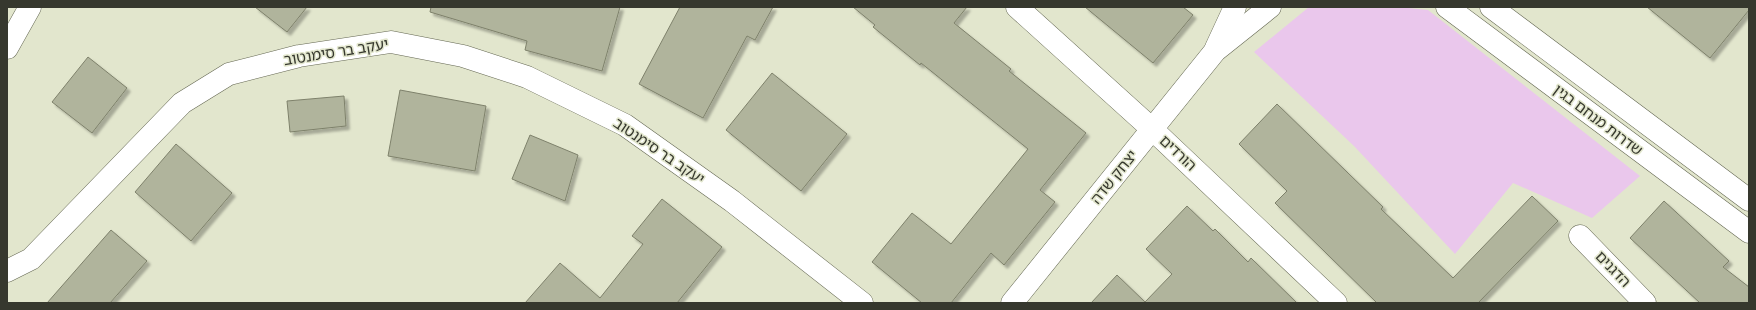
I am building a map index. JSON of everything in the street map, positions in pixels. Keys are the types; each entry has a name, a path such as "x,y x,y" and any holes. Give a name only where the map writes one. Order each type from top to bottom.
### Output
{"street":[{"path":"7,48 30,7"},
{"name":"הורדים","path":"1017,7 1152,129 1336,303"},
{"name":"יצחק שדה","path":"1215,51 1235,7"},
{"name":"יצחק שדה","path":"1012,303 1215,51 1270,7"},
{"name":"שדרות מנחם בגין","path":"1447,7 1749,232"},
{"name":"שדרות מנחם בגין","path":"1492,7 1749,200"},
{"name":"יעקב בר סימנטוב","path":"7,271 31,259 182,103 229,74 299,56 391,42 463,56 527,78 625,125 732,201 862,303"},
{"name":"הדגנים","path":"1580,236 1645,303"}],"shaded area":[{"path":"1309,7 1398,7 1428,10 1640,176 1592,218 1513,183 1455,254 1354,146 1254,52"}],"building":[{"path":"255,7 307,7 287,32"},
{"path":"431,7 620,7 602,71 525,50 527,41 430,12"},
{"path":"680,7 773,7 755,40 747,36 703,118 639,84"},
{"path":"853,7 967,7 954,23 1011,69 1009,71 1086,133 1040,190 1055,202 1004,265 991,253 951,303 922,303 872,262 912,213 951,244 1028,149 921,63 920,65 873,27 875,25"},
{"path":"1085,7 1183,7 1193,15 1153,63"},
{"path":"1647,7 1749,7 1749,10 1710,58"},
{"path":"88,57 127,88 92,133 52,102"},
{"path":"772,73 847,134 801,191 726,130"},
{"path":"400,90 486,106 475,171 388,156"},
{"path":"344,96 346,126 290,132 287,101"},
{"path":"1277,104 1383,207 1381,209 1453,278 1532,196 1558,221 1478,303 1377,303 1275,203 1287,191 1239,144"},
{"path":"530,135 578,155 565,201 512,179"},
{"path":"176,144 232,193 191,241 135,192"},
{"path":"662,199 722,247 677,303 525,303 560,263 600,298 643,244 632,236"},
{"path":"1664,201 1729,261 1723,267 1749,287 1749,303 1700,303 1630,238"},
{"path":"1187,206 1213,231 1215,229 1248,262 1251,258 1297,303 1091,303 1117,275 1145,302 1172,274 1146,249"},
{"path":"111,230 147,261 110,303 47,303"}]}
